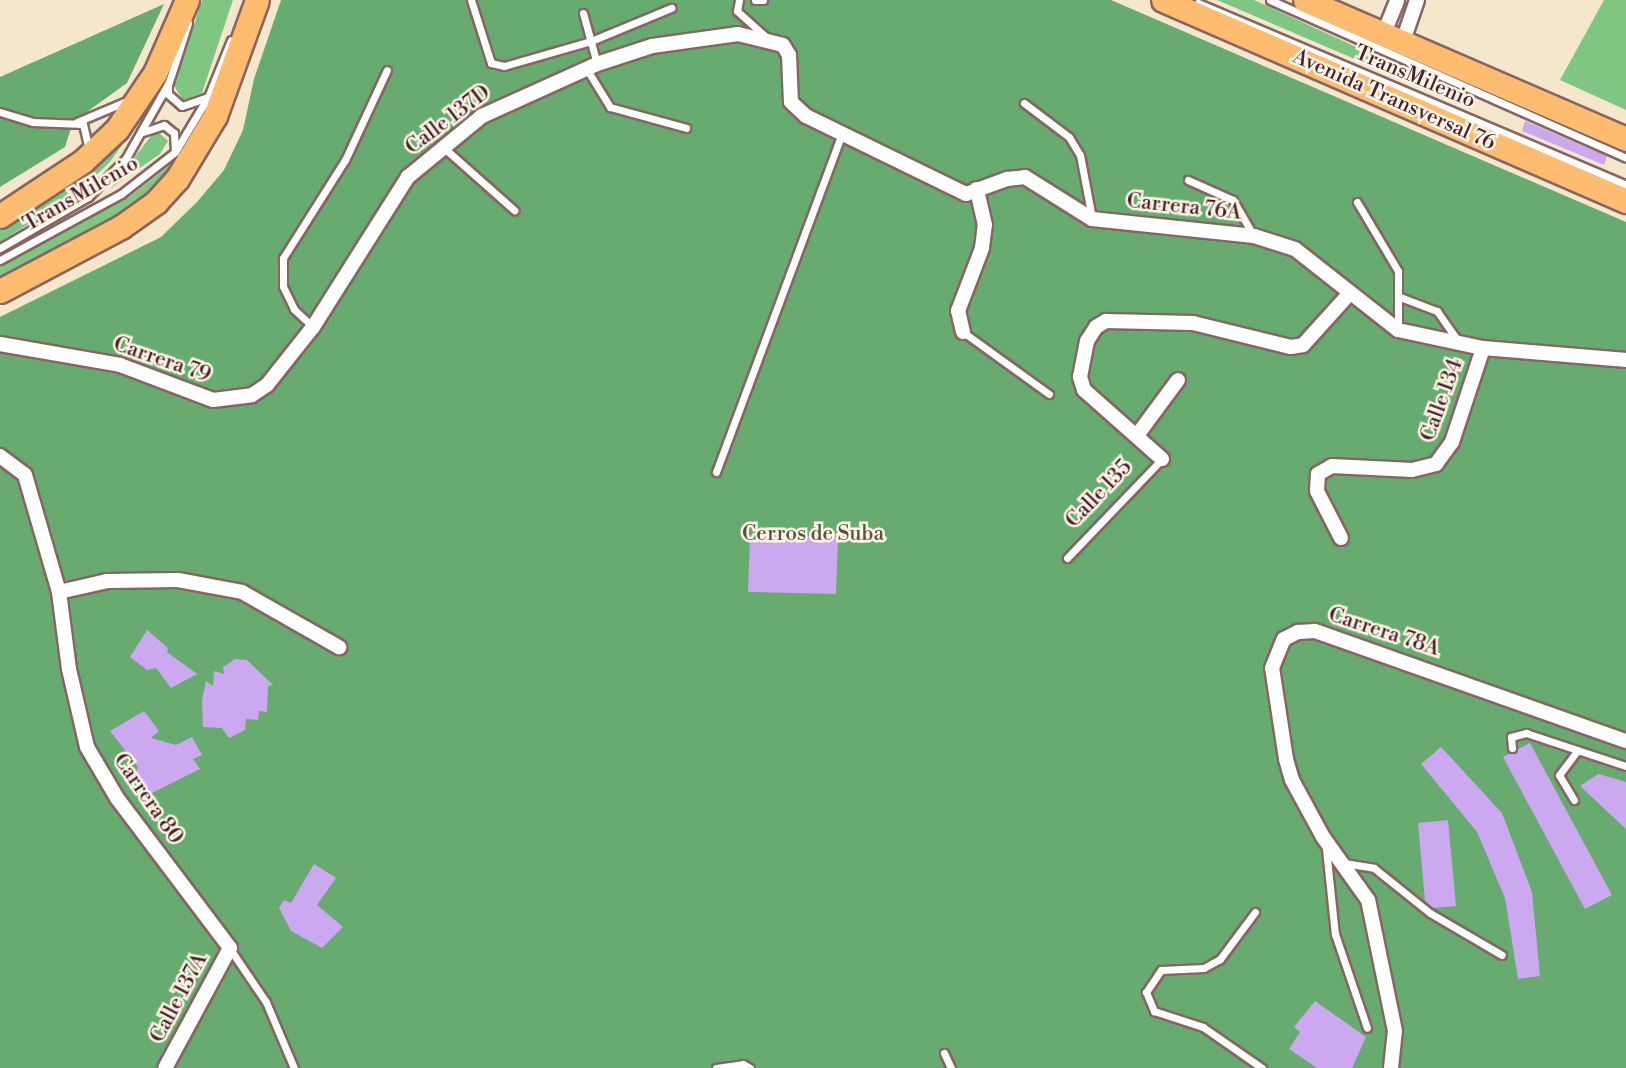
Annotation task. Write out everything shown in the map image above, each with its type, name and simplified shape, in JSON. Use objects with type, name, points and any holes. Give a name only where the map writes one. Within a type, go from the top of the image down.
[{"type":"main road","points":[[0,216],[89,156],[158,85],[187,0]]},
{"type":"main road","points":[[0,291],[121,227],[156,202],[177,179],[215,116],[257,0]]},
{"type":"main road","name":"Avenida Transversal 76","points":[[1163,0],[1626,201]]},
{"type":"main road","points":[[1305,0],[1626,139]]},
{"type":"street","points":[[1394,37],[1397,0]]},
{"type":"street","points":[[1394,37],[1418,0]]},
{"type":"street","name":"Calle 137D","points":[[267,385],[313,327],[395,194],[443,147],[514,98],[591,66],[652,46],[705,36],[738,34],[768,38]]},
{"type":"street","name":"Carrera 76A","points":[[768,38],[789,55],[791,102],[806,116],[966,194],[1025,177],[1092,219],[1254,236],[1295,249],[1398,330],[1483,348],[1626,360]]},
{"type":"street","points":[[963,332],[958,311],[982,248],[985,225],[977,189]]},
{"type":"street","points":[[1162,459],[1138,434],[1084,390],[1080,377],[1087,341],[1106,321],[1193,323],[1291,347],[1303,345],[1350,293]]},
{"type":"street","name":"Carrera 79","points":[[0,344],[120,365],[213,400],[238,399],[267,385]]},
{"type":"street","name":"Calle 134","points":[[1341,538],[1317,491],[1318,474],[1324,468],[1412,470],[1436,464],[1452,442],[1483,348]]},
{"type":"street","points":[[1138,434],[1178,380]]},
{"type":"street","name":"Carrera 80","points":[[0,456],[25,475],[59,592],[69,669],[87,747],[117,798],[230,948]]},
{"type":"street","points":[[59,592],[107,581],[191,582],[242,592],[339,647]]},
{"type":"street","name":"Carrera 78A","points":[[1391,1068],[1395,1031],[1368,900],[1324,837],[1292,780],[1272,668],[1284,639],[1298,632],[1315,631],[1376,649],[1626,741]]},
{"type":"street","name":"Calle 137A","points":[[165,1068],[230,948]]},
{"type":"lane","name":"TransMilenio","points":[[0,248],[88,197],[126,158],[142,133],[158,85],[197,0]]},
{"type":"lane","name":"TransMilenio","points":[[0,260],[121,194],[175,152],[208,97],[248,0]]},
{"type":"lane","points":[[471,0],[488,58],[495,66],[590,41],[671,8]]},
{"type":"lane","points":[[739,0],[737,10],[768,38]]},
{"type":"lane","points":[[755,0],[763,0]]},
{"type":"lane","name":"TransMilenio","points":[[1191,0],[1626,184]]},
{"type":"lane","name":"TransMilenio","points":[[1270,0],[1626,158]]},
{"type":"lane","points":[[583,13],[590,41],[591,66],[610,107],[686,128]]},
{"type":"lane","points":[[313,327],[294,309],[283,286],[283,258],[345,160],[387,70]]},
{"type":"lane","points":[[0,112],[32,122],[73,122],[113,110],[158,85],[182,106],[208,97]]},
{"type":"lane","points":[[1024,103],[1069,137],[1080,155],[1092,219]]},
{"type":"lane","points":[[73,122],[85,127],[89,156]]},
{"type":"lane","name":"TransMilenio","points":[[142,133],[164,125],[174,133],[175,152]]},
{"type":"lane","points":[[716,472],[842,132]]},
{"type":"lane","points":[[443,147],[514,211]]},
{"type":"lane","points":[[1188,180],[1233,200],[1254,236]]},
{"type":"lane","points":[[1357,202],[1398,271],[1398,330]]},
{"type":"lane","points":[[1400,297],[1437,311],[1460,344]]},
{"type":"lane","points":[[963,332],[1049,394]]},
{"type":"lane","name":"Calle 135","points":[[1067,558],[1162,459]]},
{"type":"lane","points":[[1512,748],[1511,737],[1517,732],[1626,766]]},
{"type":"lane","points":[[1574,800],[1559,775],[1578,750]]},
{"type":"lane","points":[[1324,837],[1335,934],[1367,1028]]},
{"type":"lane","points":[[1343,862],[1374,868],[1430,913],[1502,955]]},
{"type":"lane","points":[[1255,912],[1220,959],[1204,968],[1161,970],[1146,992],[1154,1011],[1203,1027],[1262,1068]]},
{"type":"lane","name":"Carrera 80","points":[[230,948],[266,1002],[294,1068]]},
{"type":"lane","points":[[944,1053],[951,1068]]},
{"type":"lane","points":[[716,1068],[743,1064],[750,1068]]},
{"type":"green space","points":[[202,0],[233,0],[202,93],[183,100],[174,86]]},
{"type":"green space","name":"Cerros de Suba","points":[[281,0],[1111,0],[1626,222],[1626,1068],[0,1068],[0,317],[161,237],[197,202],[224,170],[243,130],[254,79]]},
{"type":"green space","points":[[1217,0],[1254,0],[1417,75],[1413,84]]},
{"type":"green space","points":[[1604,0],[1626,0],[1626,110],[1560,80]]},
{"type":"green space","points":[[164,4],[127,83],[73,122],[65,147],[0,187],[0,77]]},
{"type":"green space","points":[[134,119],[139,122],[109,163],[76,194],[0,242],[0,228],[67,185]]},
{"type":"green space","points":[[159,133],[168,141],[160,154],[111,188],[151,136]]},
{"type":"green space","points":[[169,166],[175,171],[143,201],[0,283],[0,265],[129,197]]},
{"type":"building","points":[[1417,75],[1475,99],[1471,108],[1413,84]]},
{"type":"building","points":[[1525,121],[1607,156],[1604,165],[1522,131]]},
{"type":"building","points":[[750,535],[838,537],[836,594],[748,592]]},
{"type":"building","points":[[147,630],[168,648],[167,652],[197,674],[171,688],[156,668],[147,670],[130,657]]},
{"type":"building","points":[[235,659],[247,660],[273,685],[268,686],[267,712],[259,711],[258,720],[246,719],[245,730],[229,738],[222,728],[203,727],[202,700],[206,681],[213,686],[214,671],[224,674],[223,667]]},
{"type":"building","points":[[144,711],[159,731],[151,738],[176,745],[192,737],[202,755],[193,759],[200,769],[148,795],[136,773],[138,767],[110,731]]},
{"type":"building","points":[[1530,743],[1612,895],[1585,909],[1503,757]]},
{"type":"building","points":[[1441,747],[1502,813],[1532,892],[1540,976],[1518,979],[1505,898],[1477,832],[1421,764]]},
{"type":"building","points":[[1598,774],[1626,782],[1626,829],[1580,786]]},
{"type":"building","points":[[1448,820],[1456,906],[1433,908],[1425,901],[1418,823]]},
{"type":"building","points":[[314,864],[336,878],[317,905],[343,927],[322,948],[291,931],[279,908],[284,900],[291,903]]},
{"type":"building","points":[[1315,1001],[1366,1037],[1352,1068],[1317,1068],[1289,1049],[1300,1032],[1294,1027]]}]
